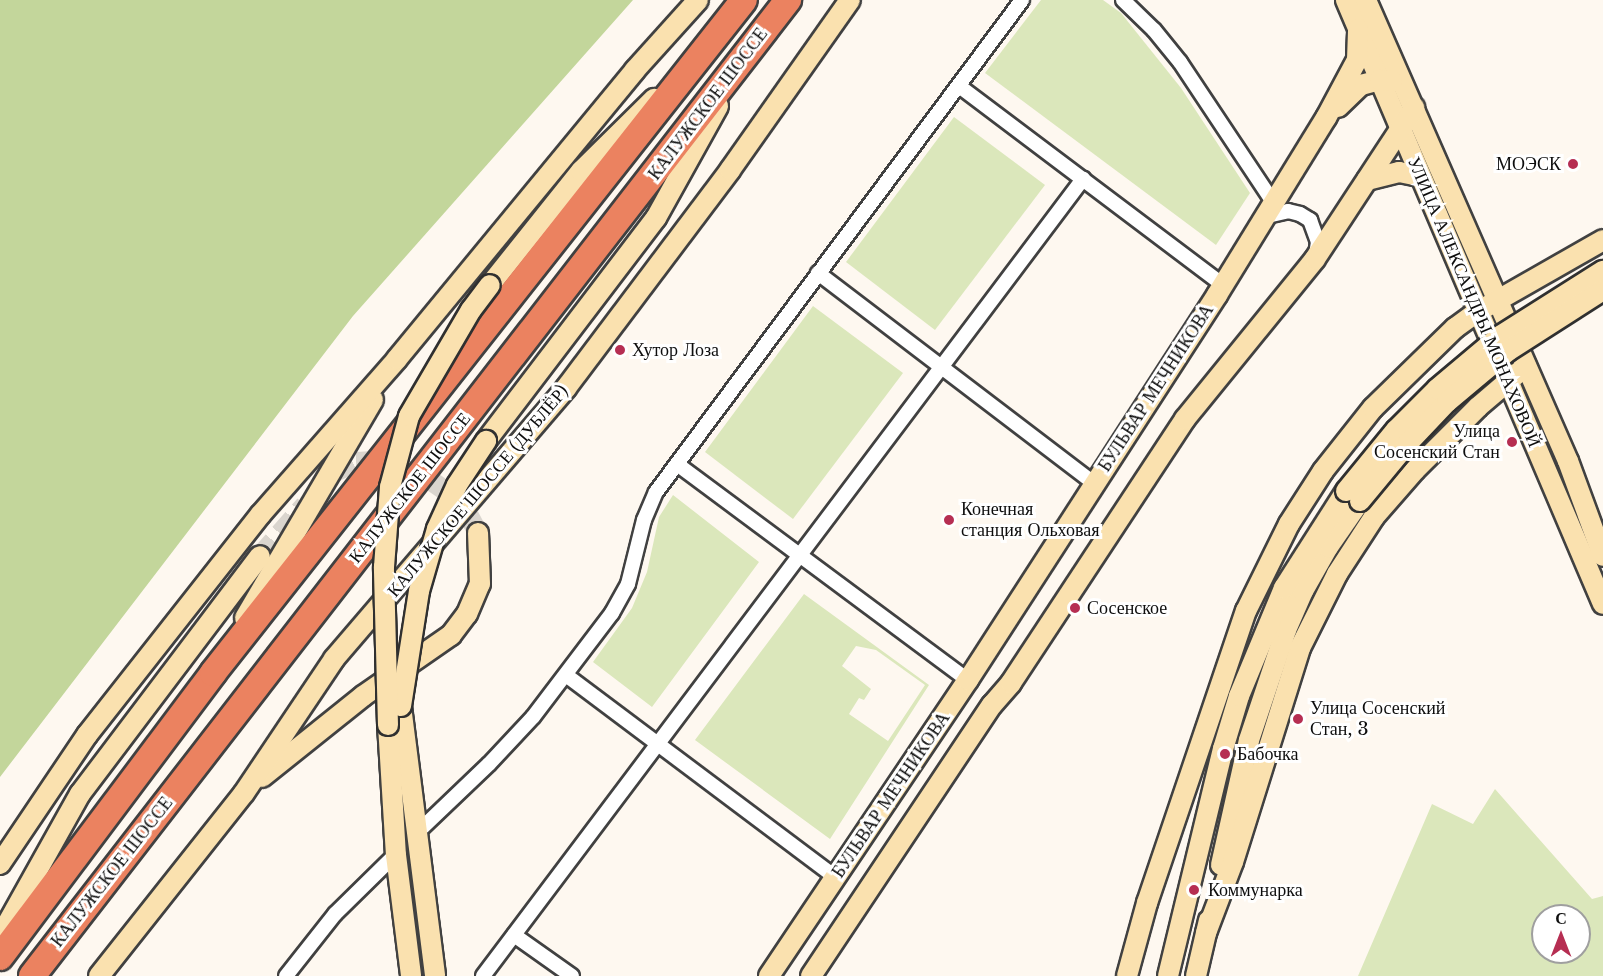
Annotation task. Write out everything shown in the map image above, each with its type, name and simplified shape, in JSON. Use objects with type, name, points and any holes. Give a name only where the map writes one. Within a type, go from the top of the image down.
[{"type":"highway","name":"КАЛУЖСКОЕ ШОССЕ","points":[[0,957],[213,673],[744,0]]},
{"type":"highway","name":"КАЛУЖСКОЕ ШОССЕ","points":[[32,976],[789,0]]},
{"type":"main road","points":[[0,864],[87,735],[232,551],[397,359],[635,70],[698,0]]},
{"type":"main road","name":"КАЛУЖСКОЕ ШОССЕ (ДУБЛЁР)","points":[[99,976],[244,793],[334,659],[566,388],[730,170],[850,0]]},
{"type":"main road","name":"УЛИЦА АЛЕКСАНДРЫ МОНАХОВОЙ","points":[[1346,0],[1603,604]]},
{"type":"main road","name":"УЛИЦА АЛЕКСАНДРЫ МОНАХОВОЙ","points":[[1366,0],[1568,461],[1603,556]]},
{"type":"main road","name":"БУЛЬВАР МЕЧНИКОВА","points":[[769,976],[968,680],[1223,285],[1326,118],[1357,60],[1359,29]]},
{"type":"main road","points":[[411,976],[396,855],[388,725],[384,567],[390,486],[409,416],[471,310],[581,171],[711,42]]},
{"type":"main road","points":[[435,976],[401,706],[419,591],[437,529],[457,485],[486,441],[656,218],[744,59]]},
{"type":"main road","points":[[1326,118],[1361,85],[1380,80],[1390,80],[1410,99]]},
{"type":"main road","name":"БУЛЬВАР МЕЧНИКОВА","points":[[811,976],[992,705],[1011,683],[1185,419],[1316,259],[1400,128],[1410,99]]},
{"type":"main road","points":[[1366,180],[1399,172],[1419,176]]},
{"type":"main road","points":[[1126,976],[1147,903],[1246,612],[1265,569],[1289,524],[1323,471],[1373,408],[1423,357],[1477,312],[1603,240]]},
{"type":"main road","points":[[1168,976],[1220,760],[1239,696],[1284,588],[1353,496],[1396,430],[1446,381],[1500,336],[1603,271]]},
{"type":"main road","points":[[1196,976],[1248,740],[1264,689],[1303,591],[1353,496],[1447,402],[1508,351],[1603,290]]},
{"type":"main road","points":[[213,673],[397,359]]},
{"type":"main road","points":[[1206,933],[1233,862],[1300,648],[1337,574],[1374,517],[1408,478],[1507,381],[1526,366]]},
{"type":"main road","points":[[244,793],[363,696],[451,635],[467,614],[480,584],[478,533]]},
{"type":"main road","points":[[0,937],[80,794],[260,556]]},
{"type":"street","points":[[423,827],[502,751],[566,675],[612,614],[624,594],[648,510],[656,492],[1022,0]]},
{"type":"street","points":[[1124,0],[1174,54],[1268,210],[1300,213],[1310,219],[1318,242],[1316,259]]},
{"type":"street","points":[[959,86],[1223,285]]},
{"type":"street","points":[[483,976],[1083,179]]},
{"type":"street","points":[[818,273],[1094,483]]},
{"type":"street","points":[[677,464],[968,680]]},
{"type":"street","points":[[566,675],[835,877]]},
{"type":"street","points":[[286,976],[335,914],[393,857]]},
{"type":"street","points":[[514,935],[572,976]]},
{"type":"green space","points":[[0,0],[633,0],[353,316],[0,777]]},
{"type":"green space","points":[[1041,0],[1103,0],[1121,13],[1181,88],[1250,193],[1216,245],[985,73]]},
{"type":"green space","points":[[954,117],[1045,185],[935,330],[846,262]]},
{"type":"green space","points":[[813,306],[903,373],[793,519],[705,452]]},
{"type":"green space","points":[[673,495],[759,562],[652,707],[593,662],[632,608],[647,572],[659,517]]},
{"type":"green space","points":[[804,594],[929,685],[830,839],[695,740]],"holes":[[[856,646],[876,650],[925,685],[888,741],[849,714],[859,698],[864,700],[871,689],[842,666]]]},
{"type":"green space","points":[[1495,789],[1592,899],[1603,896],[1603,976],[1358,976],[1432,804],[1473,824]]},
{"type":"tunnel","points":[[325,483],[335,472],[356,462],[378,461],[399,467],[430,480],[454,497],[469,516],[478,533]]},
{"type":"tunnel","points":[[260,556],[305,505]]},
{"type":"place","name":"МОЭСК","points":[[1573,164]]},
{"type":"place","name":"Хутор Лоза","points":[[620,350]]},
{"type":"place","name":"Улица Сосенский Стан","points":[[1512,442]]},
{"type":"place","name":"Конечная станция Ольховая","points":[[949,520]]},
{"type":"place","name":"Сосенское","points":[[1075,608]]},
{"type":"place","name":"Улица Сосенский Стан, 3","points":[[1298,719]]},
{"type":"place","name":"Бабочка","points":[[1225,754]]},
{"type":"place","name":"Коммунарка","points":[[1194,890]]}]
